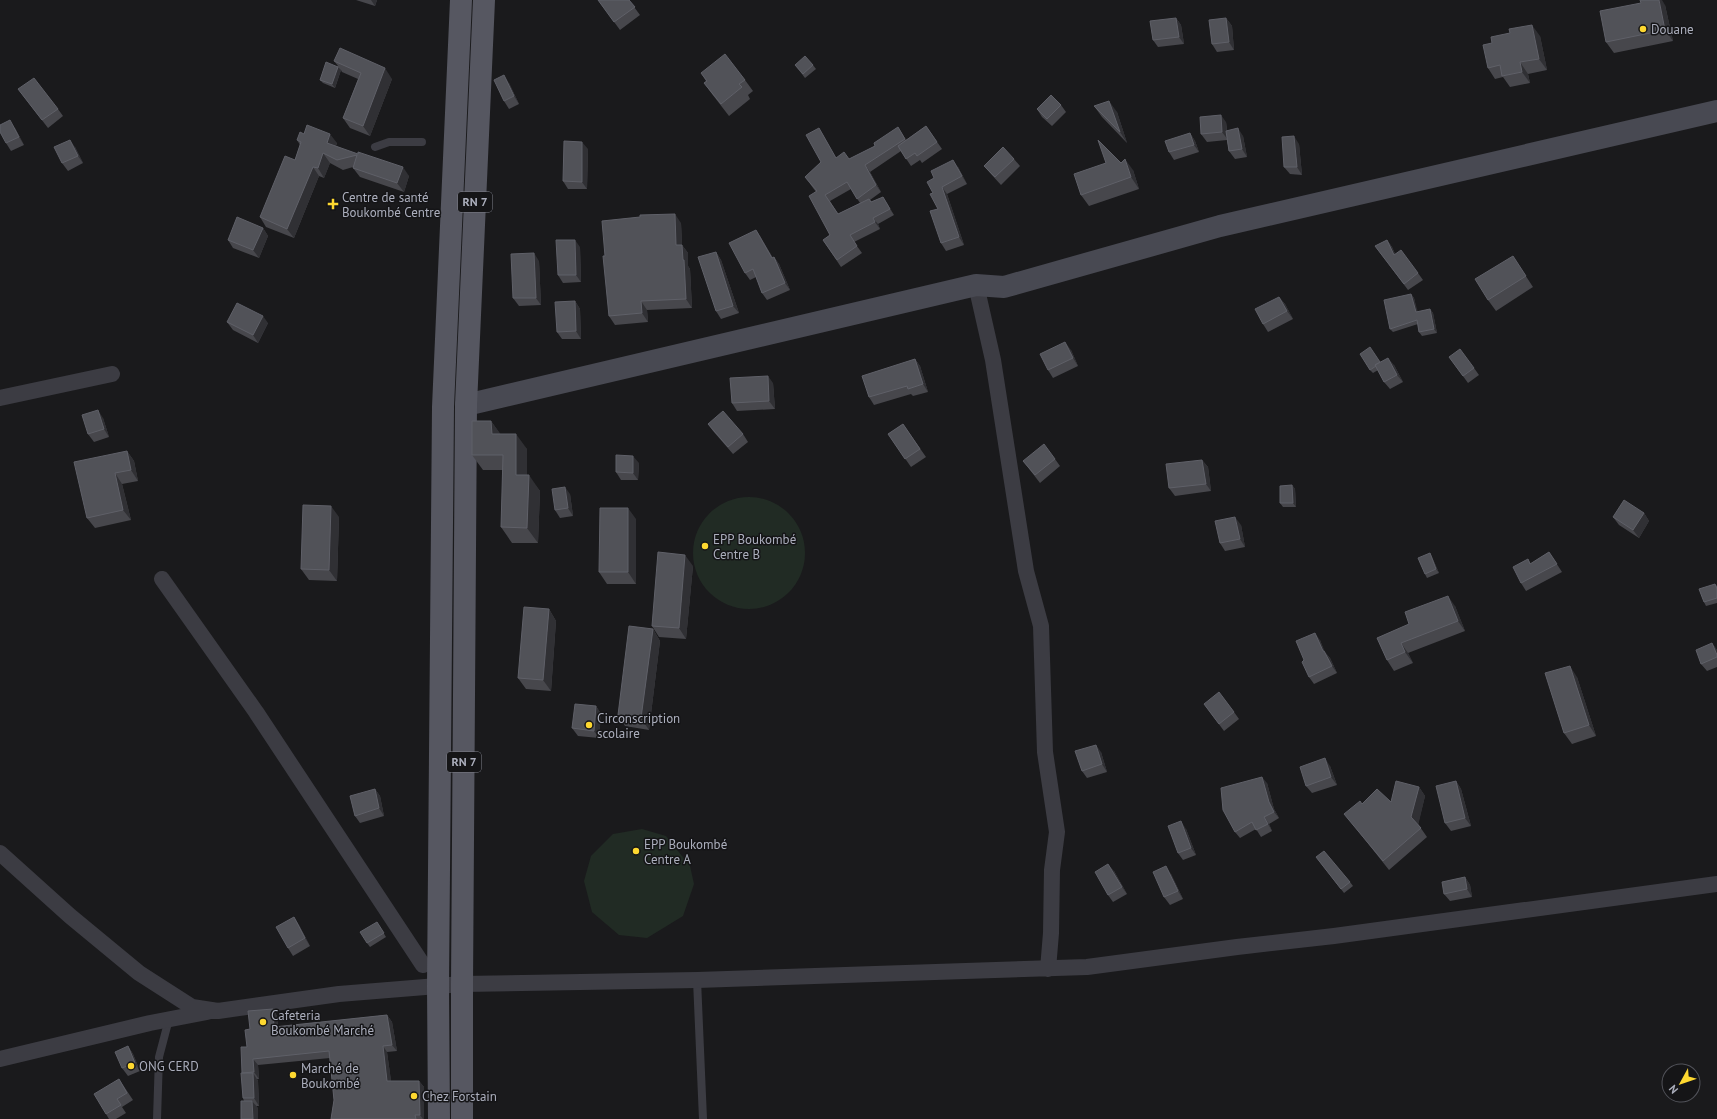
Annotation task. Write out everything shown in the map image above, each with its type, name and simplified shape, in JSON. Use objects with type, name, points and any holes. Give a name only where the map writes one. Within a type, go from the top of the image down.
[{"type":"main road","name":"RN 7","points":[[439,1119],[438,986],[443,407],[461,0]]},
{"type":"main road","name":"RN 7","points":[[462,1119],[466,405],[484,0]]},
{"type":"street","points":[[466,405],[976,285],[1004,287],[1220,226],[1717,111]]},
{"type":"street","points":[[976,285],[993,360],[1026,571],[1041,626],[1045,752],[1057,832],[1052,870],[1048,969]]},
{"type":"street","points":[[0,398],[112,374]]},
{"type":"street","points":[[162,579],[256,712],[424,965]]},
{"type":"street","points":[[0,853],[70,916],[139,972],[192,1007],[218,1011]]},
{"type":"street","points":[[0,1059],[169,1019],[339,994],[462,984],[697,980],[1087,967],[1334,936],[1717,884]]},
{"type":"lane","points":[[375,147],[389,142],[422,142]]},
{"type":"lane","points":[[697,980],[703,1119]]},
{"type":"lane","points":[[157,1119],[159,1057],[169,1019]]},
{"type":"shaded area","points":[[749,497],[770,501],[788,514],[801,532],[805,553],[801,574],[788,592],[770,605],[749,609],[728,605],[710,592],[697,574],[693,553],[697,532],[710,514],[728,501]]},
{"type":"shaded area","points":[[642,829],[666,836],[690,866],[694,884],[683,916],[647,938],[619,935],[592,912],[584,881],[591,856],[613,834]]},
{"type":"building","points":[[598,0],[629,0],[635,7],[614,22]]},
{"type":"building","points":[[1640,0],[1659,0],[1665,30],[1606,42],[1600,11],[1641,3]]},
{"type":"building","points":[[1176,18],[1179,37],[1153,40],[1150,21]]},
{"type":"building","points":[[1226,18],[1229,42],[1212,44],[1209,20]]},
{"type":"building","points":[[1532,25],[1539,59],[1520,62],[1522,72],[1502,76],[1500,65],[1488,68],[1483,45],[1492,43],[1491,37],[1510,33],[1509,29]]},
{"type":"building","points":[[340,48],[385,68],[363,126],[343,118],[361,73],[334,61]]},
{"type":"building","points":[[725,54],[745,80],[739,84],[742,87],[721,104],[704,83],[707,81],[701,73]]},
{"type":"building","points":[[805,56],[813,65],[803,74],[795,65]]},
{"type":"building","points":[[326,62],[338,67],[332,84],[320,80]]},
{"type":"building","points":[[504,75],[514,96],[504,101],[494,80]]},
{"type":"building","points":[[34,78],[58,109],[42,120],[18,89]]},
{"type":"building","points":[[1051,95],[1061,105],[1047,119],[1037,109]]},
{"type":"building","points":[[1109,101],[1120,132],[1094,106]]},
{"type":"building","points":[[1221,115],[1222,132],[1201,134],[1200,117]]},
{"type":"building","points":[[10,120],[19,137],[6,143],[0,132],[0,125]]},
{"type":"building","points":[[307,125],[330,134],[327,143],[403,167],[397,183],[353,168],[357,155],[337,160],[323,153],[318,168],[313,167],[287,229],[260,217],[285,156],[295,160],[301,142],[297,140],[300,132],[304,134]]},
{"type":"building","points":[[926,126],[937,142],[917,156],[915,153],[906,159],[898,146]]},
{"type":"building","points":[[898,127],[905,139],[865,165],[876,185],[857,199],[847,182],[825,195],[838,214],[869,199],[871,202],[883,197],[890,209],[873,218],[875,222],[850,235],[857,246],[837,260],[823,240],[830,235],[809,196],[817,191],[805,177],[821,162],[806,135],[819,128],[836,158],[844,152],[849,159],[875,146],[874,143]]},
{"type":"building","points":[[1238,128],[1242,149],[1229,151],[1226,131]]},
{"type":"building","points":[[1190,133],[1194,145],[1169,152],[1165,141]]},
{"type":"building","points":[[1294,136],[1297,167],[1284,167],[1282,137]]},
{"type":"building","points":[[70,140],[78,156],[62,163],[54,147]]},
{"type":"building","points":[[1098,140],[1121,163],[1125,159],[1131,177],[1081,195],[1074,174],[1106,163]]},
{"type":"building","points":[[564,141],[582,142],[582,182],[563,181]]},
{"type":"building","points":[[1003,147],[1014,159],[995,177],[984,166]]},
{"type":"building","points":[[953,160],[962,176],[942,187],[959,237],[941,243],[930,211],[938,209],[930,194],[933,193],[927,182],[934,178],[931,171]]},
{"type":"building","points":[[675,214],[676,245],[682,245],[684,260],[686,299],[641,301],[642,313],[609,316],[603,256],[605,256],[602,221],[640,217],[640,215]]},
{"type":"building","points":[[237,217],[263,228],[253,250],[228,240]]},
{"type":"building","points":[[756,230],[772,258],[774,257],[785,283],[762,293],[753,269],[745,273],[729,243]]},
{"type":"building","points":[[556,240],[575,240],[576,275],[558,275]]},
{"type":"building","points":[[1387,240],[1394,255],[1401,250],[1418,273],[1404,284],[1375,246]]},
{"type":"building","points":[[716,252],[733,306],[716,311],[698,257]]},
{"type":"building","points":[[534,253],[536,298],[513,298],[511,254]]},
{"type":"building","points":[[1513,256],[1526,276],[1488,300],[1475,279]]},
{"type":"building","points":[[1411,294],[1416,312],[1430,309],[1434,329],[1419,332],[1417,320],[1390,329],[1384,300]]},
{"type":"building","points":[[1279,297],[1287,311],[1263,324],[1255,309]]},
{"type":"building","points":[[575,301],[576,331],[557,332],[555,302]]},
{"type":"building","points":[[237,303],[263,316],[253,335],[227,322]]},
{"type":"building","points":[[1065,342],[1073,358],[1048,370],[1040,354]]},
{"type":"building","points":[[1370,347],[1380,362],[1370,370],[1360,354]]},
{"type":"building","points":[[1460,349],[1474,368],[1463,376],[1449,357]]},
{"type":"building","points":[[1388,358],[1397,375],[1384,382],[1375,365]]},
{"type":"building","points":[[915,359],[923,384],[908,389],[907,386],[869,397],[862,376]]},
{"type":"building","points":[[768,376],[769,401],[732,403],[730,378]]},
{"type":"building","points":[[98,410],[104,429],[88,434],[82,415]]},
{"type":"building","points":[[723,411],[743,434],[728,447],[708,424]]},
{"type":"building","points":[[472,421],[491,421],[492,434],[516,434],[516,475],[529,475],[527,528],[501,527],[503,455],[472,455]]},
{"type":"building","points":[[903,424],[920,449],[905,459],[888,434]]},
{"type":"building","points":[[1044,444],[1055,459],[1035,475],[1023,461]]},
{"type":"building","points":[[127,451],[131,470],[115,473],[123,510],[87,518],[74,462]]},
{"type":"building","points":[[616,455],[633,456],[633,473],[616,472]]},
{"type":"building","points":[[1202,460],[1206,484],[1169,488],[1166,464]]},
{"type":"building","points":[[1292,485],[1293,503],[1280,503],[1280,486]]},
{"type":"building","points":[[565,487],[568,508],[555,510],[552,489]]},
{"type":"building","points":[[1624,500],[1644,513],[1633,530],[1613,517]]},
{"type":"building","points":[[303,505],[331,506],[329,570],[301,569]]},
{"type":"building","points":[[600,508],[628,508],[628,572],[599,572]]},
{"type":"building","points":[[1235,517],[1240,539],[1220,543],[1215,521]]},
{"type":"building","points":[[658,552],[685,555],[679,628],[652,626]]},
{"type":"building","points":[[1549,552],[1557,564],[1521,583],[1513,567],[1528,559],[1530,564]]},
{"type":"building","points":[[1430,553],[1436,569],[1425,574],[1418,558]]},
{"type":"building","points":[[1715,584],[1717,589],[1717,598],[1704,602],[1699,589]]},
{"type":"building","points":[[1448,596],[1458,621],[1401,643],[1405,652],[1387,660],[1377,638],[1409,624],[1405,612]]},
{"type":"building","points":[[524,607],[549,609],[543,680],[518,678]]},
{"type":"building","points":[[629,626],[653,629],[641,718],[618,715]]},
{"type":"building","points":[[1315,633],[1332,666],[1309,677],[1302,662],[1304,660],[1296,641]]},
{"type":"building","points":[[1712,643],[1717,657],[1701,664],[1696,650]]},
{"type":"building","points":[[1570,666],[1589,725],[1564,733],[1545,673]]},
{"type":"building","points":[[1219,692],[1234,712],[1219,724],[1204,704]]},
{"type":"building","points":[[575,704],[596,706],[594,731],[572,728]]},
{"type":"building","points":[[1096,745],[1102,764],[1082,771],[1075,751]]},
{"type":"building","points":[[1325,758],[1331,777],[1306,786],[1300,767]]},
{"type":"building","points":[[1262,777],[1269,802],[1274,812],[1264,817],[1268,824],[1256,830],[1252,822],[1235,832],[1223,810],[1221,788]]},
{"type":"building","points":[[1396,781],[1419,787],[1411,817],[1421,828],[1383,861],[1344,814],[1360,801],[1362,804],[1377,789],[1391,802]]},
{"type":"building","points":[[1456,781],[1465,818],[1445,823],[1436,786]]},
{"type":"building","points":[[375,789],[379,808],[355,816],[350,796]]},
{"type":"building","points":[[1181,821],[1191,848],[1178,853],[1168,826]]},
{"type":"building","points":[[1324,851],[1350,882],[1341,889],[1316,857]]},
{"type":"building","points":[[1108,864],[1122,887],[1108,895],[1095,872]]},
{"type":"building","points":[[1166,866],[1178,891],[1164,897],[1153,872]]},
{"type":"building","points":[[1465,877],[1467,889],[1444,894],[1442,882]]},
{"type":"building","points":[[294,917],[305,938],[288,948],[276,927]]},
{"type":"building","points":[[377,922],[384,933],[367,943],[360,932]]},
{"type":"building","points":[[273,1009],[274,1027],[387,1015],[392,1045],[383,1046],[387,1081],[419,1081],[420,1115],[415,1115],[416,1119],[331,1119],[334,1100],[329,1051],[253,1059],[254,1072],[242,1073],[241,1047],[247,1047],[245,1030],[250,1029],[248,1011]]},
{"type":"building","points":[[128,1046],[135,1063],[122,1068],[115,1052]]},
{"type":"building","points":[[241,1073],[253,1073],[254,1098],[243,1098]]},
{"type":"building","points":[[119,1079],[127,1093],[117,1099],[121,1105],[106,1114],[94,1094]]},
{"type":"building","points":[[241,1101],[252,1101],[253,1119],[241,1119]]},
{"type":"place","name":"Douane","points":[[1643,29]]},
{"type":"place","name":"Centre de santé Boukombé Centre","points":[[333,204]]},
{"type":"place","name":"EPP Boukombé Centre B","points":[[705,546]]},
{"type":"place","name":"Circonscription scolaire","points":[[589,725]]},
{"type":"place","name":"EPP Boukombé Centre A","points":[[636,851]]},
{"type":"place","name":"Cafeteria Boukombé Marché","points":[[263,1022]]},
{"type":"place","name":"ONG CERD","points":[[131,1066]]},
{"type":"place","name":"Marché de Boukombé","points":[[293,1075]]},
{"type":"place","name":"Chez Forstain","points":[[414,1096]]}]
